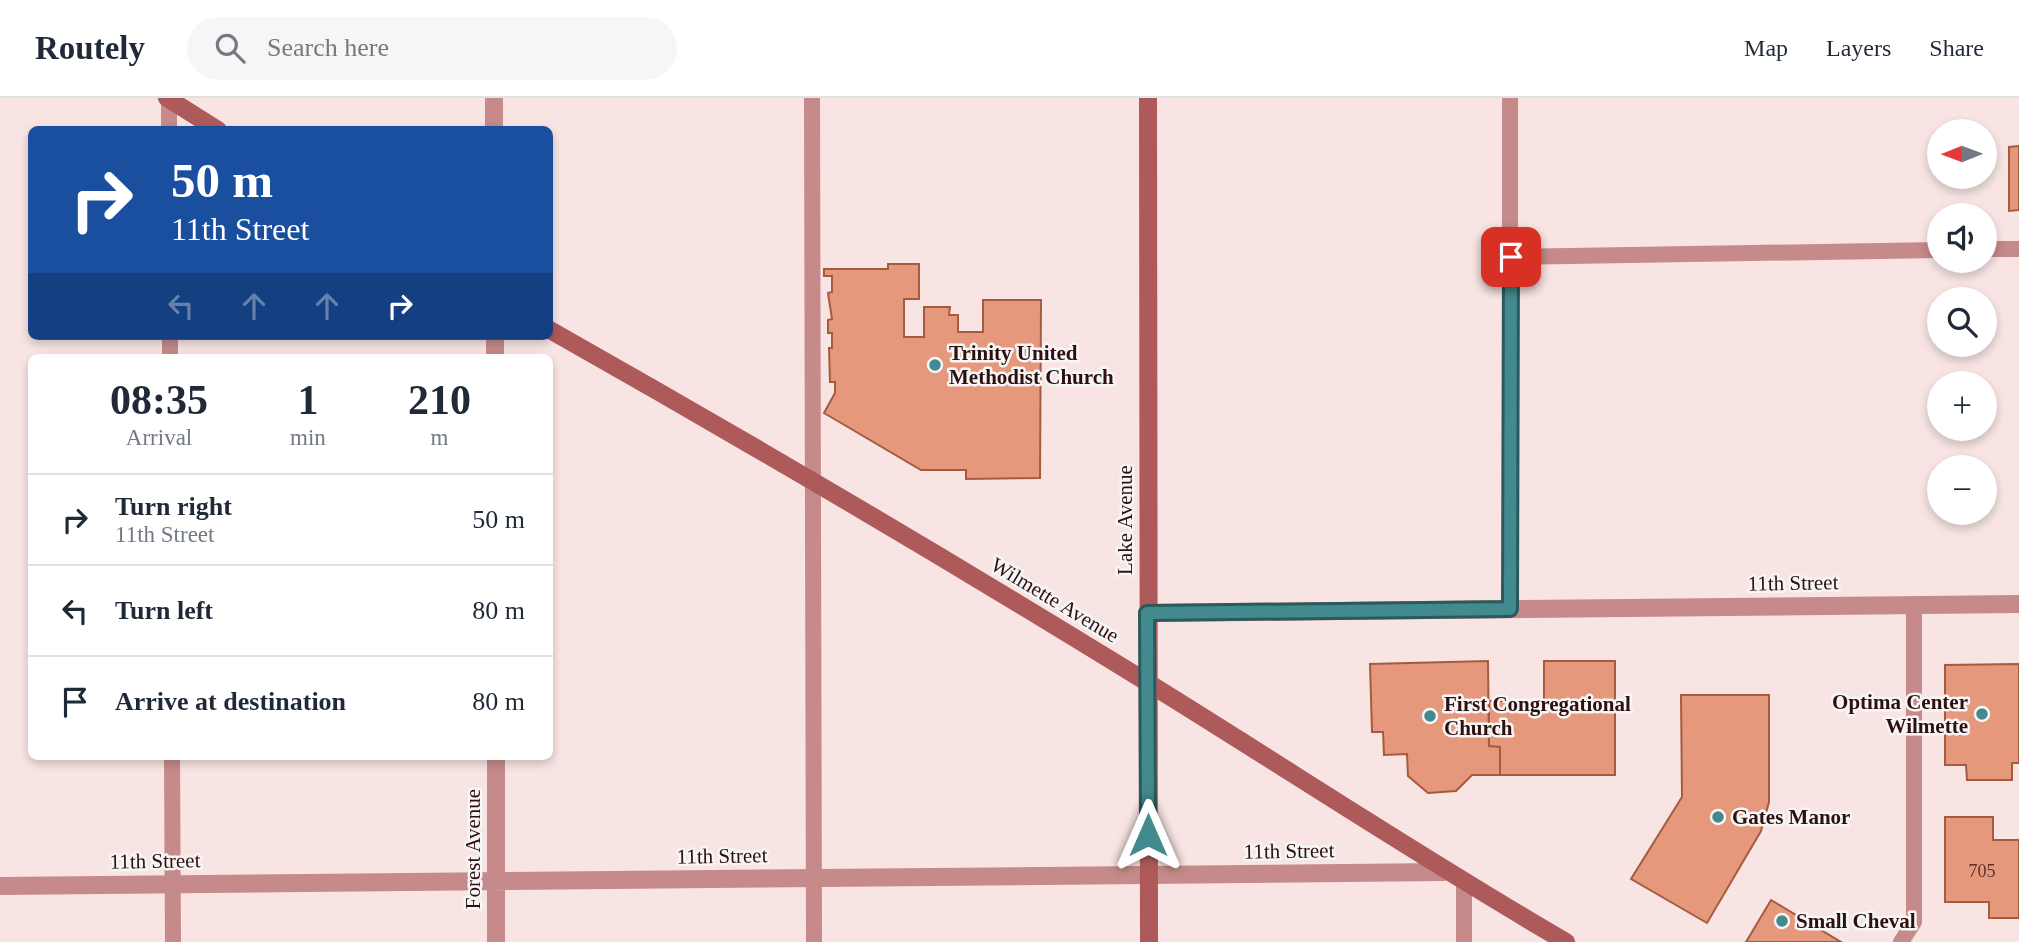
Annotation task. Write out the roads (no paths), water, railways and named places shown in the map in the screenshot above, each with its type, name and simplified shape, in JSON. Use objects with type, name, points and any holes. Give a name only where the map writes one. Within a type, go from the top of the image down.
[{"type":"street","points":[[494,98],[494,126]]},
{"type":"street","name":"Lake Avenue","points":[[1148,98],[1149,942]]},
{"type":"street","points":[[168,99],[212,126]]},
{"type":"street","name":"Wilmette Avenue","points":[[553,332],[812,480],[1147,682],[1444,872],[1566,942]]},
{"type":"street","name":"11th Street","points":[[1147,613],[2019,604]]},
{"type":"street","name":"Forest Avenue","points":[[496,760],[496,942]]},
{"type":"street","name":"11th Street","points":[[0,886],[1444,872]]},
{"type":"lane","points":[[812,98],[814,942]]},
{"type":"lane","points":[[1510,98],[1510,609]]},
{"type":"lane","points":[[168,99],[169,126]]},
{"type":"lane","points":[[1997,249],[2019,249]]},
{"type":"lane","points":[[1511,257],[1927,250]]},
{"type":"lane","points":[[1902,942],[1914,922],[1914,605]]},
{"type":"lane","points":[[172,760],[173,942]]},
{"type":"lane","points":[[1464,884],[1464,942]]},
{"type":"place","name":"Trinity United Methodist Church","points":[[935,365]]},
{"type":"place","name":"Optima Center Wilmette","points":[[1982,714]]},
{"type":"place","name":"First Congregational Church","points":[[1430,716]]},
{"type":"place","name":"Gates Manor","points":[[1718,817]]},
{"type":"place","name":"Small Cheval","points":[[1782,921]]}]
